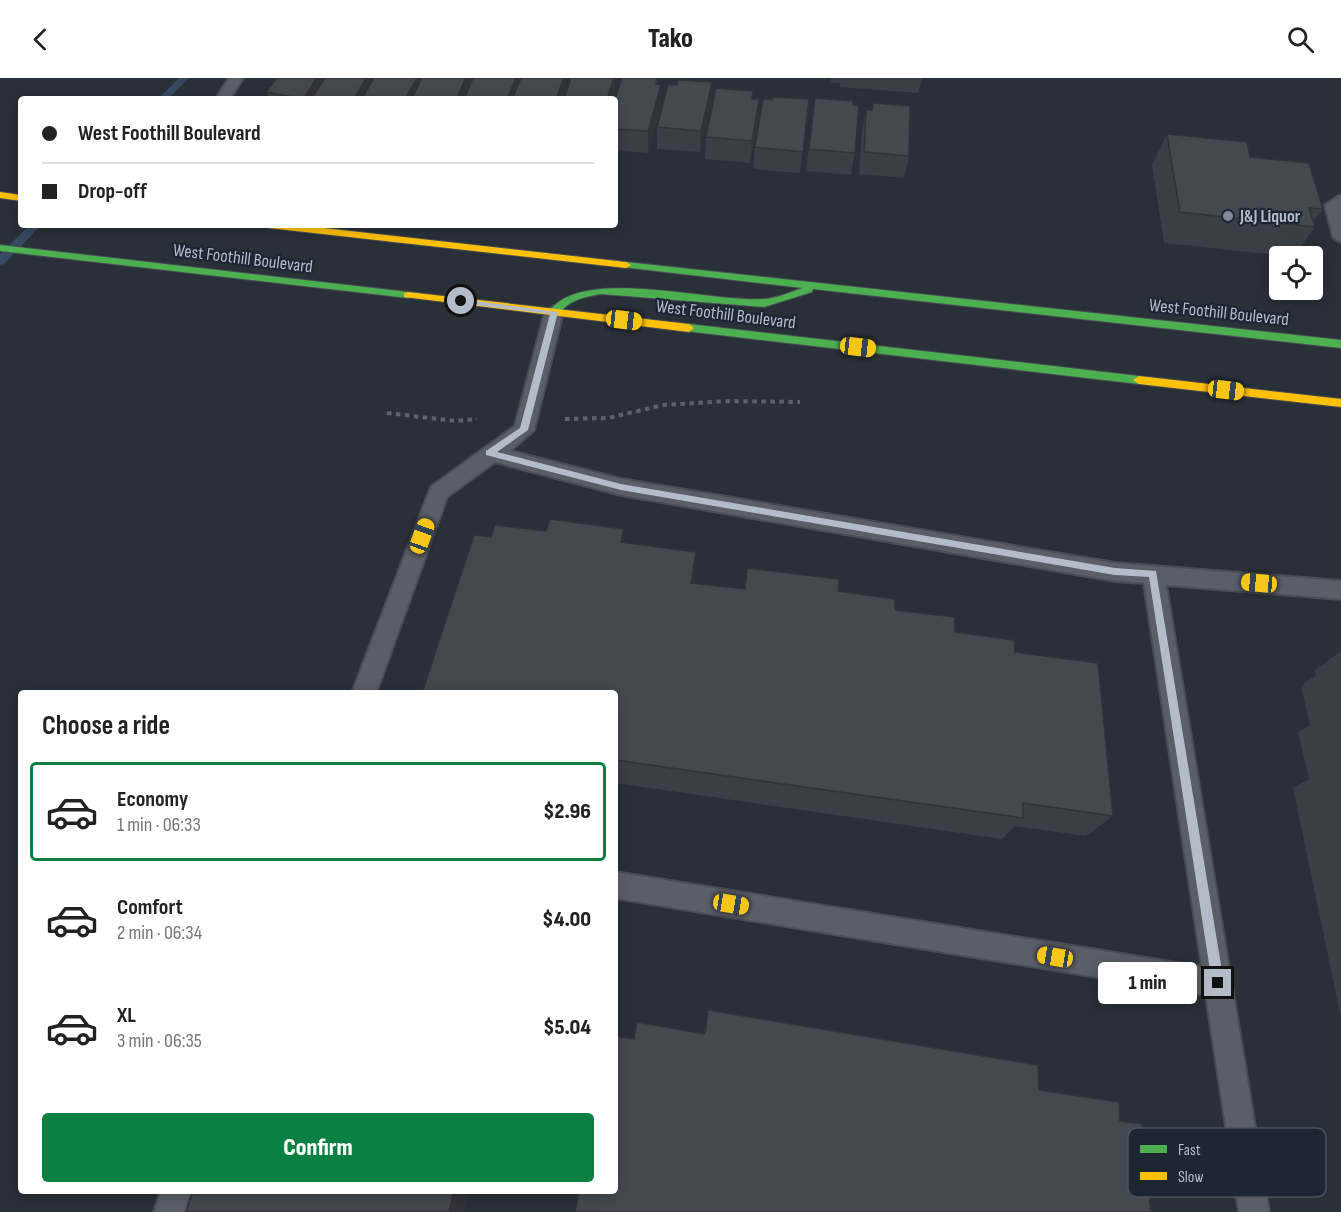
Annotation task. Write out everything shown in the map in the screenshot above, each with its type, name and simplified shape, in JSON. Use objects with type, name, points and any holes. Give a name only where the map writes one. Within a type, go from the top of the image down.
[{"type":"main road","points":[[0,195],[18,198]]},
{"type":"main road","name":"West Foothill Boulevard","points":[[296,228],[1341,344]]},
{"type":"main road","name":"West Foothill Boulevard","points":[[0,248],[1341,403]]},
{"type":"main road","points":[[554,312],[562,300],[588,293],[626,291],[702,300],[765,303],[821,286]]},
{"type":"lane","points":[[225,96],[236,78]]},
{"type":"lane","points":[[1341,200],[1333,205],[1341,237]]},
{"type":"lane","points":[[365,690],[439,492],[489,453],[524,430],[554,312]]},
{"type":"lane","points":[[489,453],[621,487],[1115,572],[1341,590]]},
{"type":"lane","points":[[1153,574],[1241,1128]]},
{"type":"lane","points":[[618,885],[1218,983]]},
{"type":"lane","points":[[168,1212],[175,1194]]},
{"type":"lane","points":[[1252,1197],[1254,1212]]},
{"type":"path","points":[[387,413],[455,421],[527,417],[608,418],[663,405],[729,401],[800,402]]},
{"type":"building","points":[[277,78],[317,78],[305,96],[287,96],[266,92]]},
{"type":"building","points":[[325,78],[366,78],[356,96],[313,96]]},
{"type":"building","points":[[374,78],[417,78],[407,96],[364,96]]},
{"type":"building","points":[[422,78],[466,78],[457,96],[413,96]]},
{"type":"building","points":[[473,78],[516,78],[508,96],[465,96]]},
{"type":"building","points":[[521,78],[564,78],[557,96],[513,96]]},
{"type":"building","points":[[571,78],[614,78],[608,96],[565,96]]},
{"type":"building","points":[[622,78],[657,78],[656,84],[661,85],[648,131],[618,129],[618,96],[616,96]]},
{"type":"building","points":[[678,80],[712,82],[701,131],[657,127],[668,85],[677,85]]},
{"type":"building","points":[[716,88],[753,91],[752,99],[759,99],[752,141],[706,137]]},
{"type":"building","points":[[773,97],[809,99],[803,152],[755,147],[763,99],[772,100]]},
{"type":"building","points":[[815,98],[853,101],[853,105],[859,106],[855,153],[809,149]]},
{"type":"building","points":[[873,103],[910,106],[909,156],[864,152],[866,110],[872,110]]},
{"type":"building","points":[[1167,134],[1247,142],[1250,157],[1309,163],[1323,209],[1309,208],[1315,227],[1180,212]]},
{"type":"building","points":[[550,519],[624,529],[621,542],[696,552],[691,583],[745,589],[747,568],[839,579],[838,591],[895,599],[895,610],[955,617],[955,632],[1014,640],[1015,652],[1098,663],[1113,816],[1023,803],[1023,818],[618,760],[618,690],[423,690],[474,535],[491,537],[495,525],[546,531]]},
{"type":"building","points":[[708,1010],[1038,1065],[1039,1090],[1119,1102],[1120,1121],[1142,1124],[1142,1128],[1128,1128],[1128,1197],[1149,1197],[1151,1212],[575,1212],[578,1194],[618,1194],[618,1036],[634,1039],[637,1022],[705,1034]]},
{"type":"building","points":[[192,1194],[453,1194],[449,1212],[186,1212]]},
{"type":"waterway","points":[[166,96],[184,78]]},
{"type":"waterway","points":[[0,261],[33,228]]},
{"type":"traffic: fast","points":[[0,248],[408,295]]},
{"type":"traffic: fast","points":[[626,265],[1341,344]]},
{"type":"traffic: fast","points":[[554,312],[558,306],[569,299],[581,294],[601,291],[764,303],[808,290]]},
{"type":"traffic: fast","points":[[689,328],[1139,380]]},
{"type":"traffic: slow","points":[[0,195],[18,198]]},
{"type":"traffic: slow","points":[[296,228],[626,265]]},
{"type":"traffic: slow","points":[[408,295],[689,328]]},
{"type":"traffic: slow","points":[[1139,380],[1341,403]]},
{"type":"place","name":"J&J Liquor","points":[[1228,216]]},
{"type":"route","points":[[461,301],[554,312],[524,430],[489,453],[621,487],[1115,572],[1153,574],[1218,983]]}]
